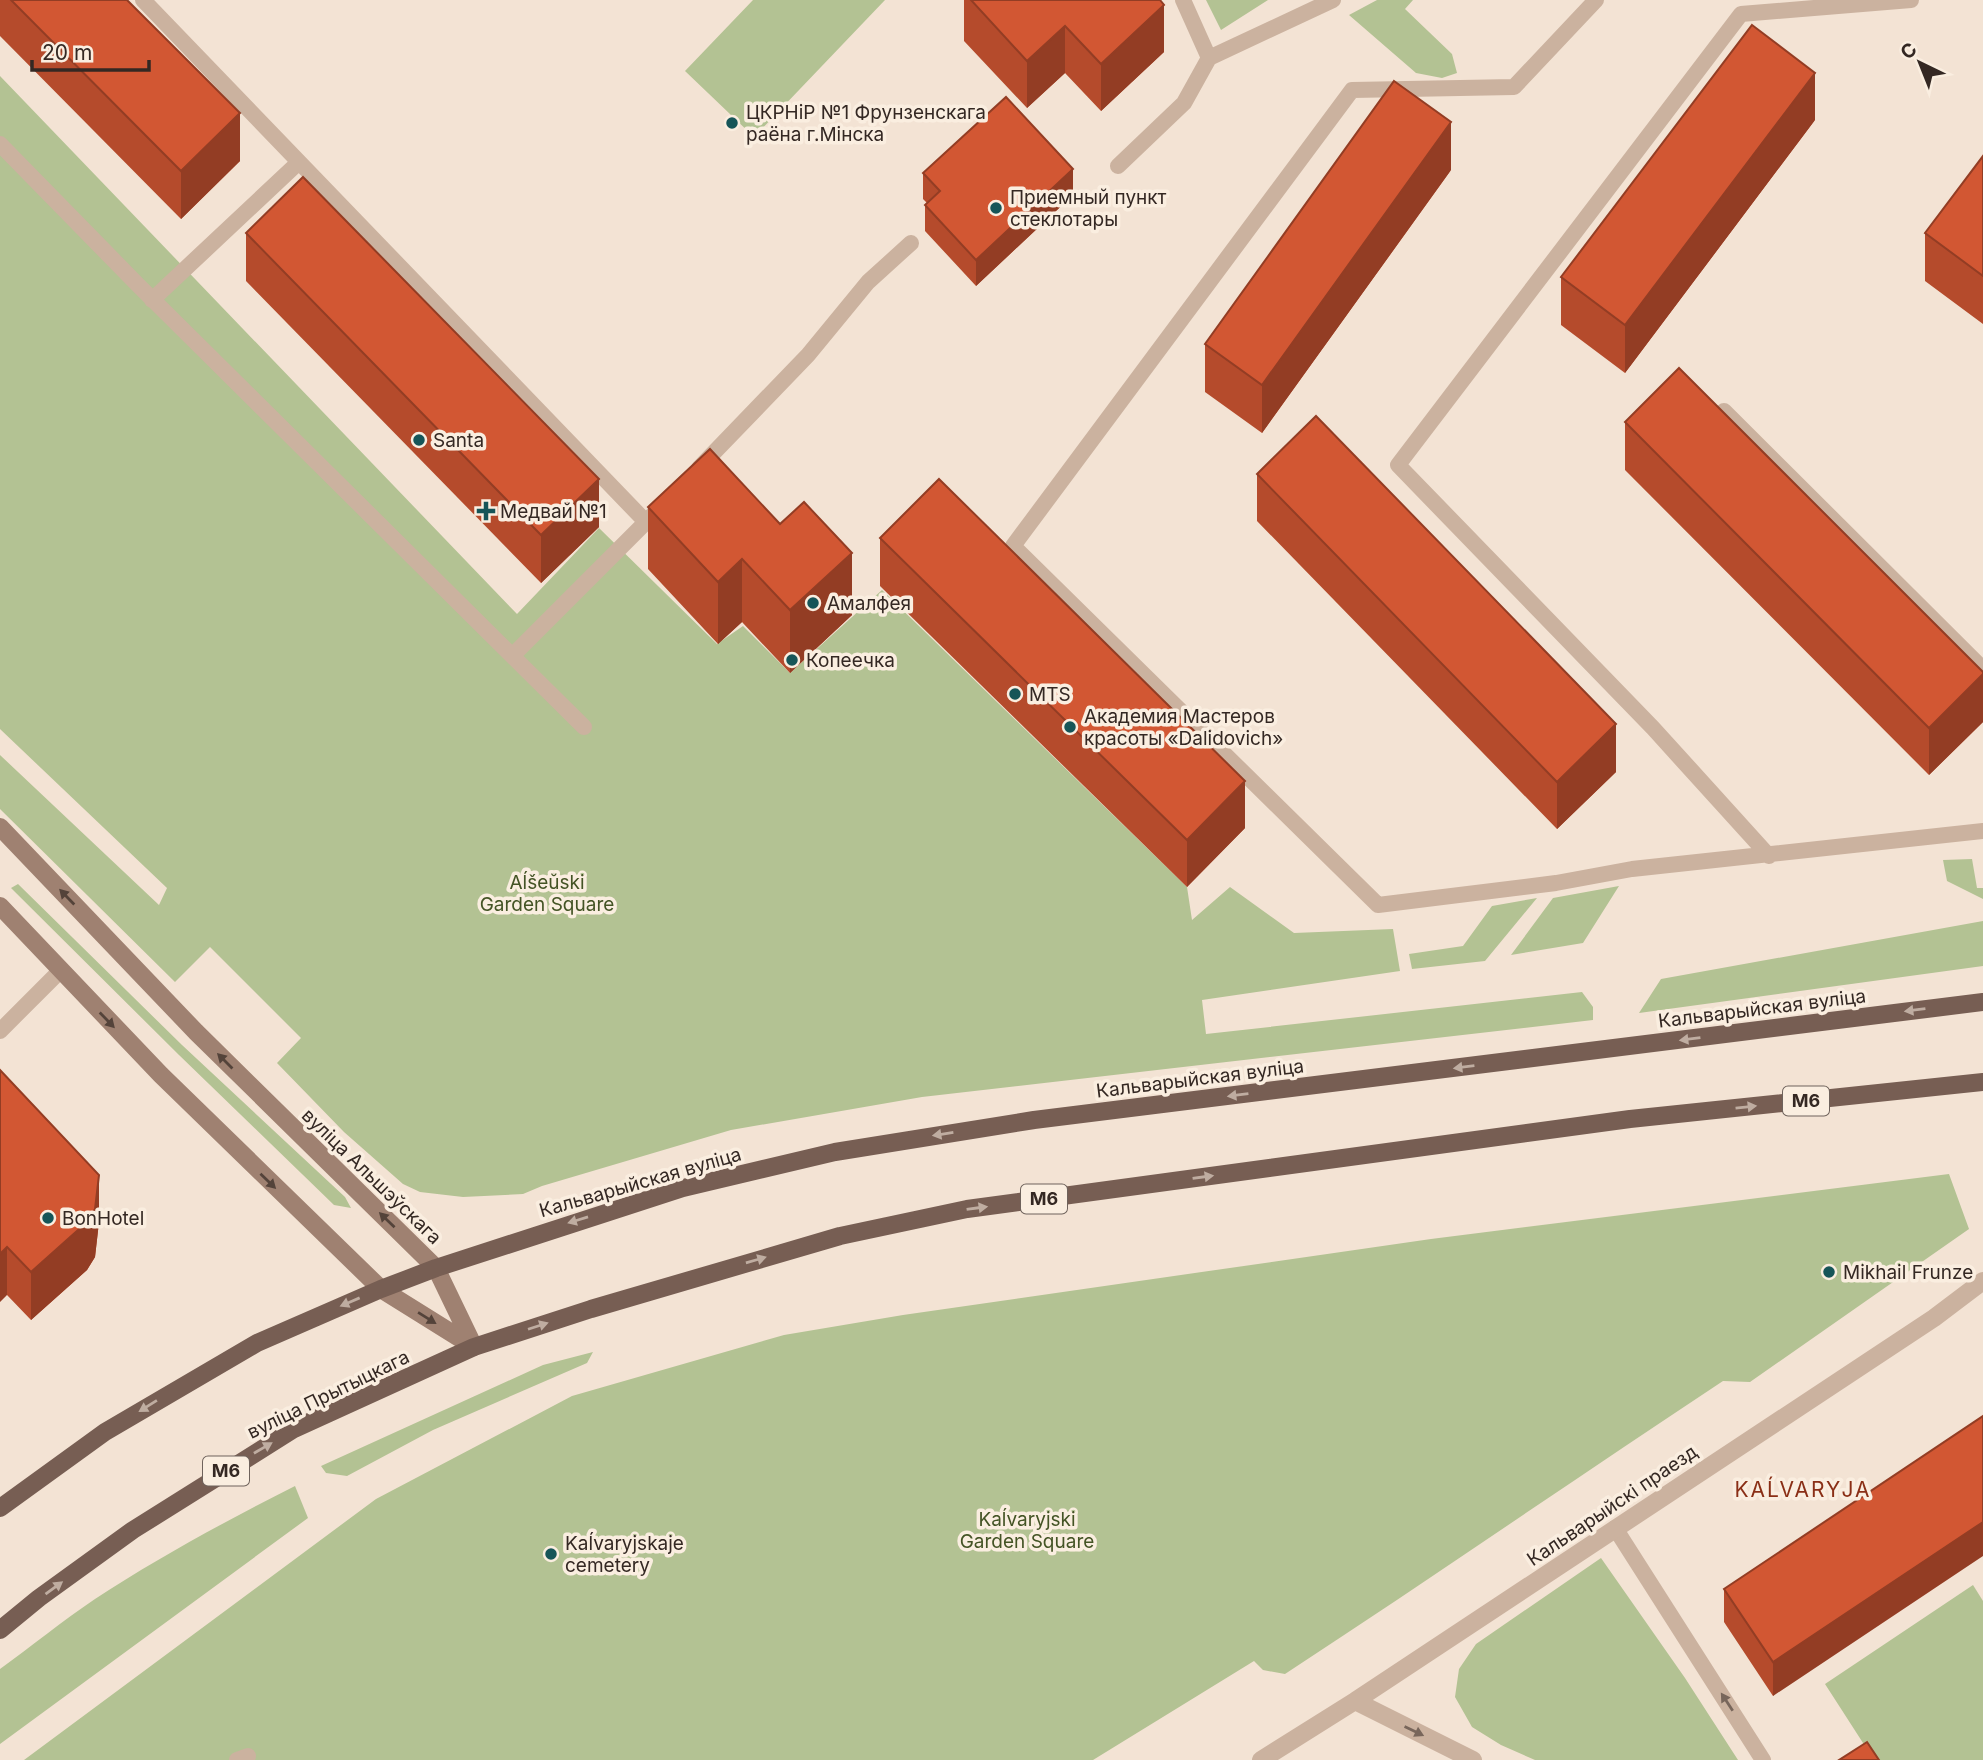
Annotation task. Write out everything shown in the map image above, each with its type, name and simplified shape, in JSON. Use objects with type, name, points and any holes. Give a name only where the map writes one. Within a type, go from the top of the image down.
[{"type":"main road","name":"вуліца Альшэўскага","points":[[0,827],[196,1032],[436,1268],[474,1347]]},
{"type":"main road","points":[[0,906],[161,1075],[381,1289],[474,1347]]},
{"type":"main road","name":"Кальварыйская вуліца","points":[[436,1268],[682,1188],[835,1152],[1034,1120],[1983,1002]]},
{"type":"main road","name":"М6","points":[[474,1347],[591,1309],[841,1236],[967,1209],[1630,1119],[1983,1082]]},
{"type":"main road","points":[[0,1508],[105,1432],[257,1343],[436,1268]]},
{"type":"main road","name":"вуліца Прытыцкага","points":[[0,1630],[39,1598],[133,1530],[247,1457],[294,1429],[474,1347]]},
{"type":"street","name":"Кальварыйскі праезд","points":[[1261,1760],[1355,1701],[1934,1318],[1983,1281]]},
{"type":"street","points":[[1355,1701],[1473,1760]]},
{"type":"lane","points":[[143,0],[646,522]]},
{"type":"lane","points":[[1184,0],[1209,58]]},
{"type":"lane","points":[[1118,166],[1184,103],[1209,58],[1333,0]]},
{"type":"lane","points":[[1769,856],[1653,727],[1398,465],[1741,14],[1911,0]]},
{"type":"lane","points":[[1589,2],[1514,87],[1352,90],[1013,546],[1378,905],[1556,883],[1632,869],[1983,831]]},
{"type":"lane","points":[[0,144],[152,300],[584,727]]},
{"type":"lane","points":[[152,300],[299,162]]},
{"type":"lane","points":[[688,479],[808,355],[868,282],[911,243]]},
{"type":"lane","points":[[1724,411],[1983,669]]},
{"type":"lane","points":[[513,655],[671,496]]},
{"type":"lane","points":[[0,1031],[60,971]]},
{"type":"lane","points":[[1615,1528],[1763,1760]]},
{"type":"green space","points":[[753,0],[885,0],[754,137],[685,71]]},
{"type":"green space","points":[[1206,0],[1268,0],[1221,30]]},
{"type":"green space","points":[[1377,0],[1413,0],[1405,9],[1452,54],[1457,73],[1442,78],[1416,73],[1349,15]]},
{"type":"green space","name":"Aĺšeŭski Garden Square","points":[[0,76],[517,614],[599,528],[717,644],[743,626],[790,673],[882,590],[1187,887],[1192,920],[1230,887],[1294,933],[1393,929],[1400,971],[1202,1000],[1206,1034],[1582,992],[1593,1007],[1593,1020],[922,1097],[731,1130],[523,1194],[463,1197],[420,1192],[403,1184],[344,1132],[277,1063],[301,1038],[210,947],[175,982],[0,809],[0,755],[159,905],[167,888],[0,729]]},
{"type":"green space","points":[[1972,859],[1977,888],[1983,888],[1983,899],[1947,881],[1943,860]]},
{"type":"green space","points":[[18,884],[182,1045],[345,1197],[351,1208],[334,1205],[179,1055],[11,888]]},
{"type":"green space","points":[[1619,886],[1583,943],[1511,955],[1553,898]]},
{"type":"green space","points":[[1537,898],[1485,961],[1412,969],[1409,954],[1463,946],[1492,906]]},
{"type":"green space","points":[[1983,921],[1983,966],[1639,1013],[1661,979]]},
{"type":"green space","name":"Kaĺvaryjski Garden Square","points":[[1949,1174],[1969,1229],[1750,1382],[1723,1381],[1285,1674],[1263,1670],[1254,1661],[1093,1760],[24,1760],[376,1499],[572,1396],[784,1335],[903,1315],[1431,1239]]},
{"type":"green space","points":[[593,1352],[587,1363],[433,1430],[347,1476],[326,1473],[321,1466],[543,1365]]},
{"type":"green space","points":[[295,1486],[308,1518],[0,1744],[0,1669],[119,1584],[193,1540]]},
{"type":"green space","points":[[1601,1558],[1685,1678],[1738,1760],[1535,1760],[1501,1745],[1472,1727],[1455,1697],[1459,1669],[1476,1644]]},
{"type":"green space","points":[[1973,1585],[1983,1601],[1983,1760],[1874,1760],[1825,1684]]},
{"type":"building","points":[[11,0],[127,0],[240,113],[181,171]]},
{"type":"building","points":[[971,0],[1160,0],[1164,5],[1101,64],[1065,26],[1027,61]]},
{"type":"building","points":[[1752,25],[1815,73],[1625,325],[1561,277]]},
{"type":"building","points":[[1394,81],[1451,122],[1262,385],[1205,344]]},
{"type":"building","name":"Приемный пункт стеклотары","points":[[1006,97],[1073,169],[976,260],[925,205],[940,191],[923,173]]},
{"type":"building","points":[[1983,156],[1983,276],[1925,233]]},
{"type":"building","points":[[303,177],[599,479],[541,535],[246,233]]},
{"type":"building","points":[[1679,368],[1983,672],[1929,728],[1625,422]]},
{"type":"building","points":[[1316,416],[1616,724],[1557,782],[1257,474]]},
{"type":"building","points":[[710,449],[780,524],[804,502],[852,553],[790,610],[742,559],[718,582],[648,507]]},
{"type":"building","points":[[939,479],[1245,781],[1187,840],[880,538]]},
{"type":"building","name":"BonHotel","points":[[0,1070],[99,1175],[95,1209],[87,1222],[31,1272],[7,1247],[0,1254]]},
{"type":"building","points":[[1983,1416],[1983,1522],[1773,1662],[1724,1589]]},
{"type":"building","points":[[1867,1742],[1879,1760],[1839,1760]]},
{"type":"place","name":"ЦКРНіР №1 Фрунзенскага раёна г.Мінска","points":[[732,123]]},
{"type":"place","name":"Приемный пункт стеклотары","points":[[996,208]]},
{"type":"place","name":"Santa","points":[[419,440]]},
{"type":"place","name":"Медвай №1","points":[[486,511]]},
{"type":"place","name":"Амалфея","points":[[813,603]]},
{"type":"place","name":"Копеечка","points":[[792,660]]},
{"type":"place","name":"MTS","points":[[1015,694]]},
{"type":"place","name":"Академия Мастеров красоты «Dalidovich»","points":[[1070,727]]},
{"type":"place","name":"BonHotel","points":[[48,1218]]},
{"type":"place","name":"Mikhail Frunze","points":[[1829,1272]]},
{"type":"place","name":"Kaĺvaryjskaje cemetery","points":[[551,1554]]},
{"type":"district","name":"KAĹVARYJA","points":[[1803,1490]]}]
